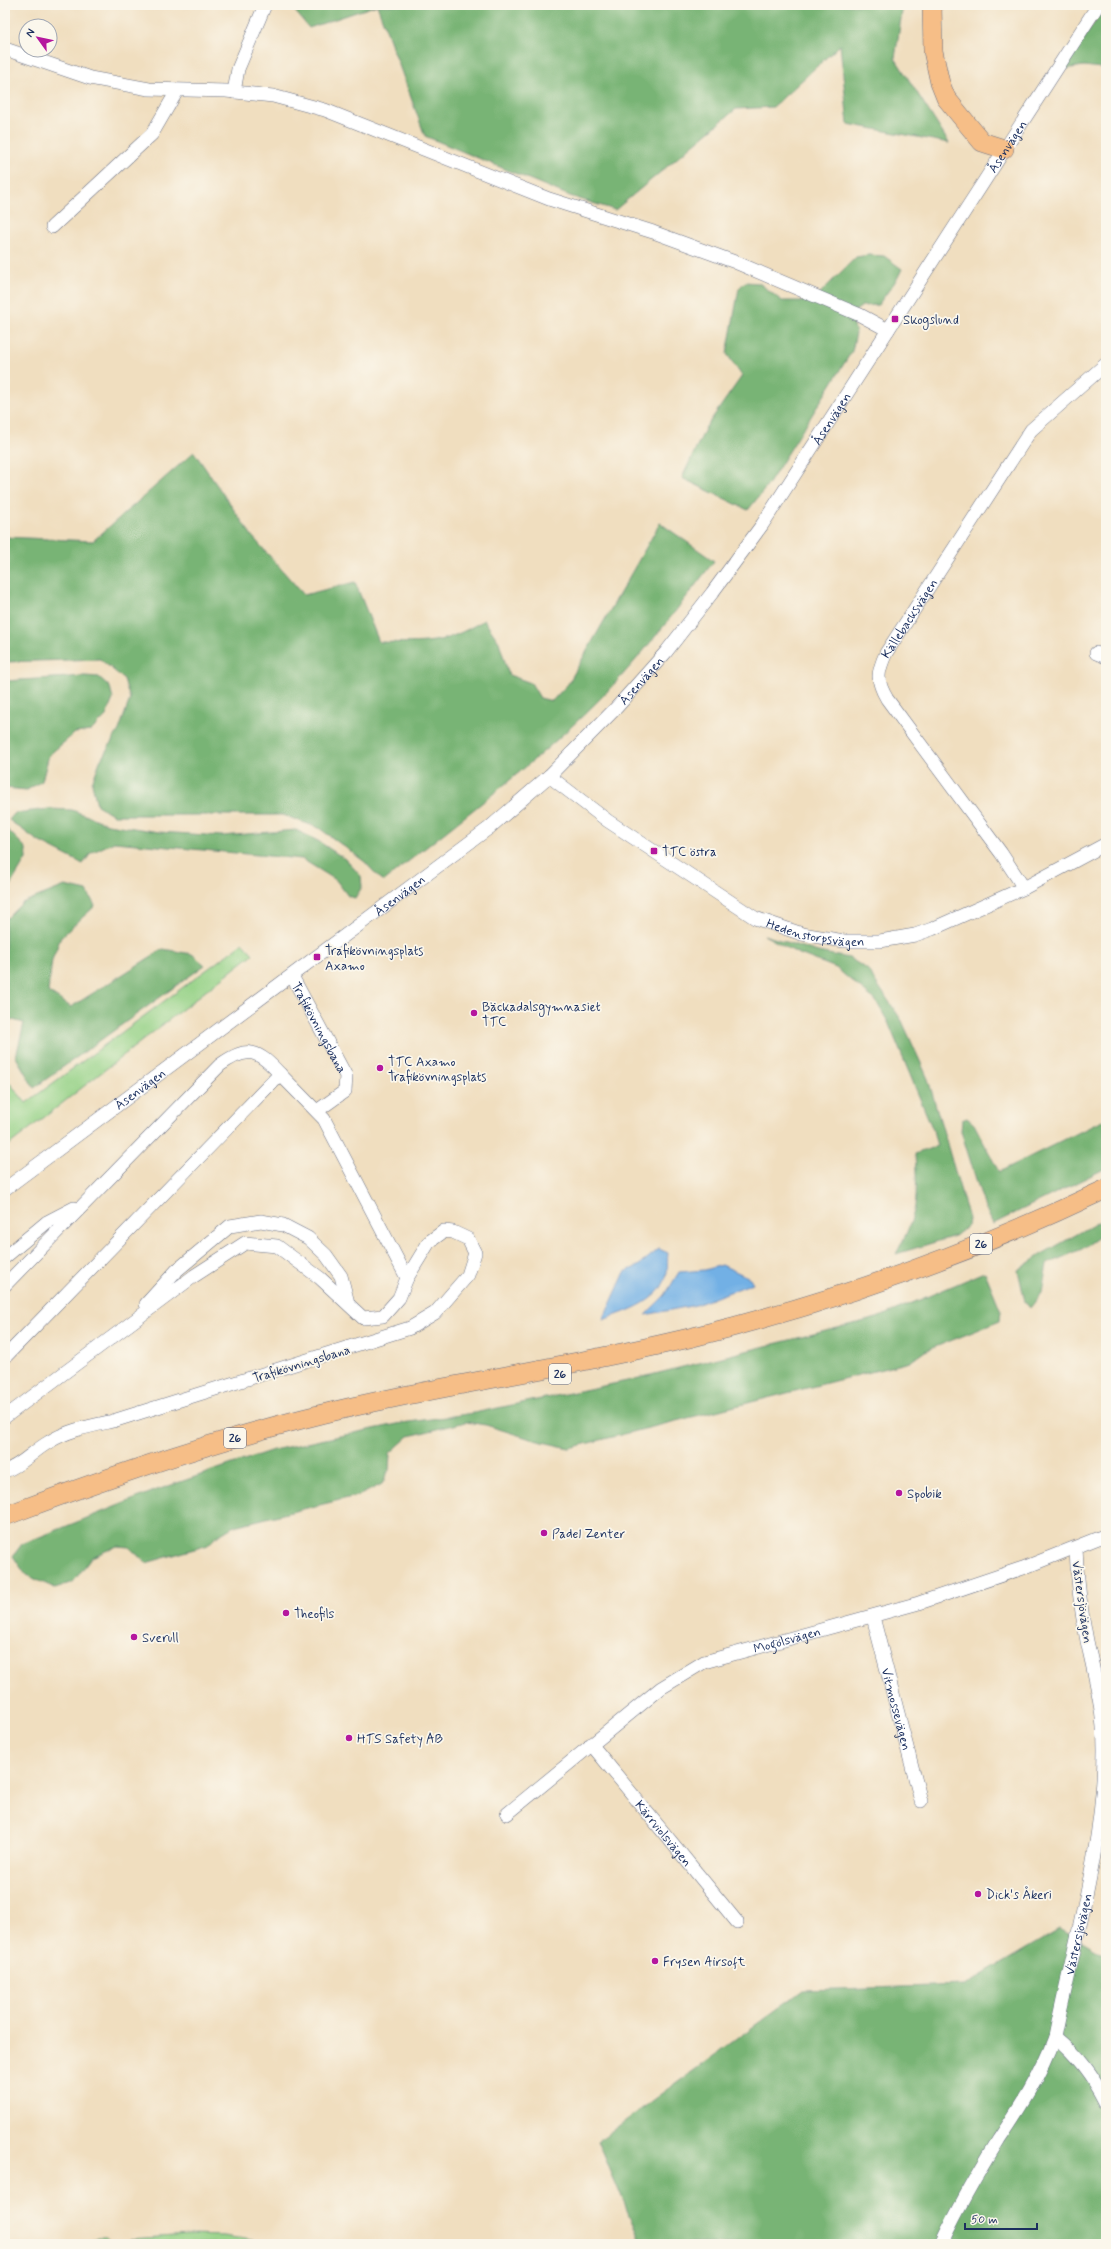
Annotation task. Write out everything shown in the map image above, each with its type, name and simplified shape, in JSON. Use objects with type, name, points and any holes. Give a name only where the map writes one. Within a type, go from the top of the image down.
[{"type":"highway","points":[[932,5],[931,37],[940,83],[946,98],[955,111],[967,121],[986,145],[1004,149]]},
{"type":"highway","name":"26","points":[[5,1516],[108,1477],[202,1447],[302,1419],[631,1351],[760,1319],[852,1291],[916,1269],[1006,1234],[1106,1189]]},
{"type":"highway","name":"26","points":[[5,1524],[104,1486],[204,1454],[304,1426],[633,1360],[758,1328],[963,1262],[1106,1198]]},
{"type":"street","points":[[234,92],[238,69],[266,5]]},
{"type":"street","name":"Åsenvägen","points":[[5,1189],[489,828],[549,776],[617,707],[666,652],[712,594],[762,525],[1098,5]]},
{"type":"street","points":[[5,49],[90,78],[149,89],[234,92],[273,96],[325,110],[549,199],[653,232],[735,262],[860,314],[888,330]]},
{"type":"street","points":[[52,227],[152,134],[177,91]]},
{"type":"street","name":"Källebacksvägen","points":[[1024,888],[1001,854],[886,699],[880,688],[878,671],[886,653],[1031,430],[1106,364]]},
{"type":"street","name":"Hedenstorpsvägen","points":[[549,776],[608,821],[755,918],[802,934],[844,940],[880,941],[904,937],[947,923],[1024,888],[1106,844]]},
{"type":"street","name":"Trafikövningsbana","points":[[292,976],[346,1076],[345,1091],[317,1111]]},
{"type":"street","points":[[5,1285],[220,1065],[235,1054],[251,1052],[267,1060],[324,1119],[407,1278]]},
{"type":"street","points":[[5,1357],[280,1074]]},
{"type":"street","points":[[5,1257],[47,1222],[85,1203]]},
{"type":"street","name":"Trafikövningsbana","points":[[126,1326],[176,1271],[230,1226],[261,1221],[283,1225],[313,1242],[326,1255],[341,1276],[348,1303]]},
{"type":"street","name":"Trafikövningsbana","points":[[5,1417],[194,1276],[245,1243],[277,1246],[320,1278],[363,1318],[383,1316],[399,1298],[407,1278],[429,1242],[444,1231],[453,1232],[468,1239],[475,1253],[468,1275],[434,1313],[410,1328],[114,1421],[72,1431],[48,1442],[15,1468],[5,1471]]},
{"type":"street","name":"Mogölsvägen","points":[[506,1814],[590,1744],[661,1688],[704,1662],[733,1653],[873,1617],[919,1603],[1076,1548],[1106,1535]]},
{"type":"street","name":"Västersjövägen","points":[[941,2244],[975,2179],[1030,2093],[1046,2062],[1055,2037],[1090,1877],[1104,1749],[1102,1710],[1087,1639],[1076,1548]]},
{"type":"street","name":"Vitmossevägen","points":[[873,1617],[921,1801]]},
{"type":"street","name":"Kärrviolsvägen","points":[[590,1744],[737,1922]]},
{"type":"street","points":[[1055,2037],[1069,2048],[1100,2090],[1106,2102]]},
{"type":"green space","points":[[290,5],[377,5],[309,28]]},
{"type":"green space","points":[[377,5],[903,5],[895,58],[949,143],[848,124],[840,45],[773,107],[736,109],[615,210],[570,196],[425,136]]},
{"type":"green space","points":[[1106,5],[1106,77],[1101,68],[1084,66],[1064,69]]},
{"type":"green space","points":[[869,255],[884,256],[902,269],[897,279],[878,305],[862,306],[851,314],[856,333],[852,351],[768,485],[748,510],[682,478],[706,427],[742,376],[727,354],[739,288],[745,282],[759,283],[782,301],[812,301],[856,257]]},
{"type":"green space","points":[[194,452],[252,536],[304,595],[355,582],[379,642],[409,643],[445,639],[456,635],[484,620],[499,642],[509,675],[531,683],[540,698],[552,701],[568,684],[660,523],[714,561],[644,650],[598,701],[520,772],[383,882],[365,862],[319,828],[283,815],[114,815],[97,805],[92,783],[100,761],[119,730],[130,699],[124,679],[100,659],[5,662],[5,537],[93,541]]},
{"type":"green space","points":[[85,676],[99,677],[110,687],[113,699],[106,716],[91,731],[75,733],[49,755],[42,781],[27,790],[5,788],[5,681]]},
{"type":"green space","points":[[49,809],[72,810],[108,824],[159,832],[222,836],[296,830],[318,841],[345,859],[361,876],[362,887],[355,898],[348,896],[336,880],[302,859],[114,842],[91,853],[83,864],[38,841],[9,820],[15,813]]},
{"type":"green space","points":[[5,827],[26,848],[26,859],[5,894]]},
{"type":"green space","points":[[65,886],[87,891],[95,906],[61,937],[52,960],[48,992],[71,1007],[163,949],[192,954],[205,965],[34,1088],[16,1057],[24,1023],[5,1018],[5,920],[22,903]]},
{"type":"green space","points":[[764,935],[818,952],[849,958],[867,969],[902,1021],[928,1079],[969,1219],[968,1226],[955,1236],[896,1254],[909,1228],[915,1206],[915,1154],[937,1146],[933,1130],[888,1022],[876,1001],[836,968],[797,953]]},
{"type":"green space","points":[[243,943],[253,954],[5,1148],[5,1077],[26,1103]]},
{"type":"green space","points":[[967,1118],[974,1124],[999,1172],[1106,1119],[1106,1168],[993,1224],[984,1205],[961,1131],[962,1120]]},
{"type":"green space","points":[[1102,1220],[1106,1223],[1106,1232],[1082,1249],[1047,1264],[1042,1293],[1030,1308],[1025,1302],[1018,1270],[1042,1254]]},
{"type":"green space","points":[[985,1272],[1001,1311],[1000,1321],[925,1351],[910,1362],[569,1448],[534,1440],[486,1425],[466,1422],[409,1436],[390,1453],[389,1470],[382,1484],[360,1495],[234,1526],[216,1537],[208,1545],[146,1563],[129,1547],[117,1546],[92,1557],[73,1582],[55,1588],[26,1575],[13,1556],[22,1544],[157,1490],[273,1450],[402,1423],[474,1413],[627,1381],[877,1318]]},
{"type":"green space","points":[[1060,1929],[1106,1956],[1106,2244],[636,2244],[640,2241],[598,2141],[803,1990],[965,1985]]},
{"type":"green space","points":[[189,2235],[224,2236],[277,2244],[124,2244],[129,2239]]},
{"type":"green space","points":[[97,2237],[106,2237],[113,2244],[86,2244]]},
{"type":"water","points":[[659,1249],[668,1253],[667,1272],[659,1291],[642,1304],[603,1320],[625,1272],[638,1266]]},
{"type":"water","points":[[722,1265],[750,1278],[753,1283],[696,1305],[645,1315],[665,1295],[679,1272],[705,1270]]},
{"type":"place","name":"Skogslund","points":[[895,319]]},
{"type":"place","name":"TTC östra","points":[[654,851]]},
{"type":"place","name":"Trafikövningsplats Axamo","points":[[317,957]]},
{"type":"place","name":"Bäckadalsgymnasiet TTC","points":[[474,1013]]},
{"type":"place","name":"TTC Axamo Trafikövningsplats","points":[[380,1068]]},
{"type":"place","name":"Spobik","points":[[899,1493]]},
{"type":"place","name":"Padel Zenter","points":[[544,1533]]},
{"type":"place","name":"Theofils","points":[[286,1613]]},
{"type":"place","name":"Sverull","points":[[134,1637]]},
{"type":"place","name":"HTS Safety AB","points":[[349,1738]]},
{"type":"place","name":"Dick's Åkeri","points":[[978,1894]]},
{"type":"place","name":"Frysen Airsoft","points":[[655,1961]]}]
